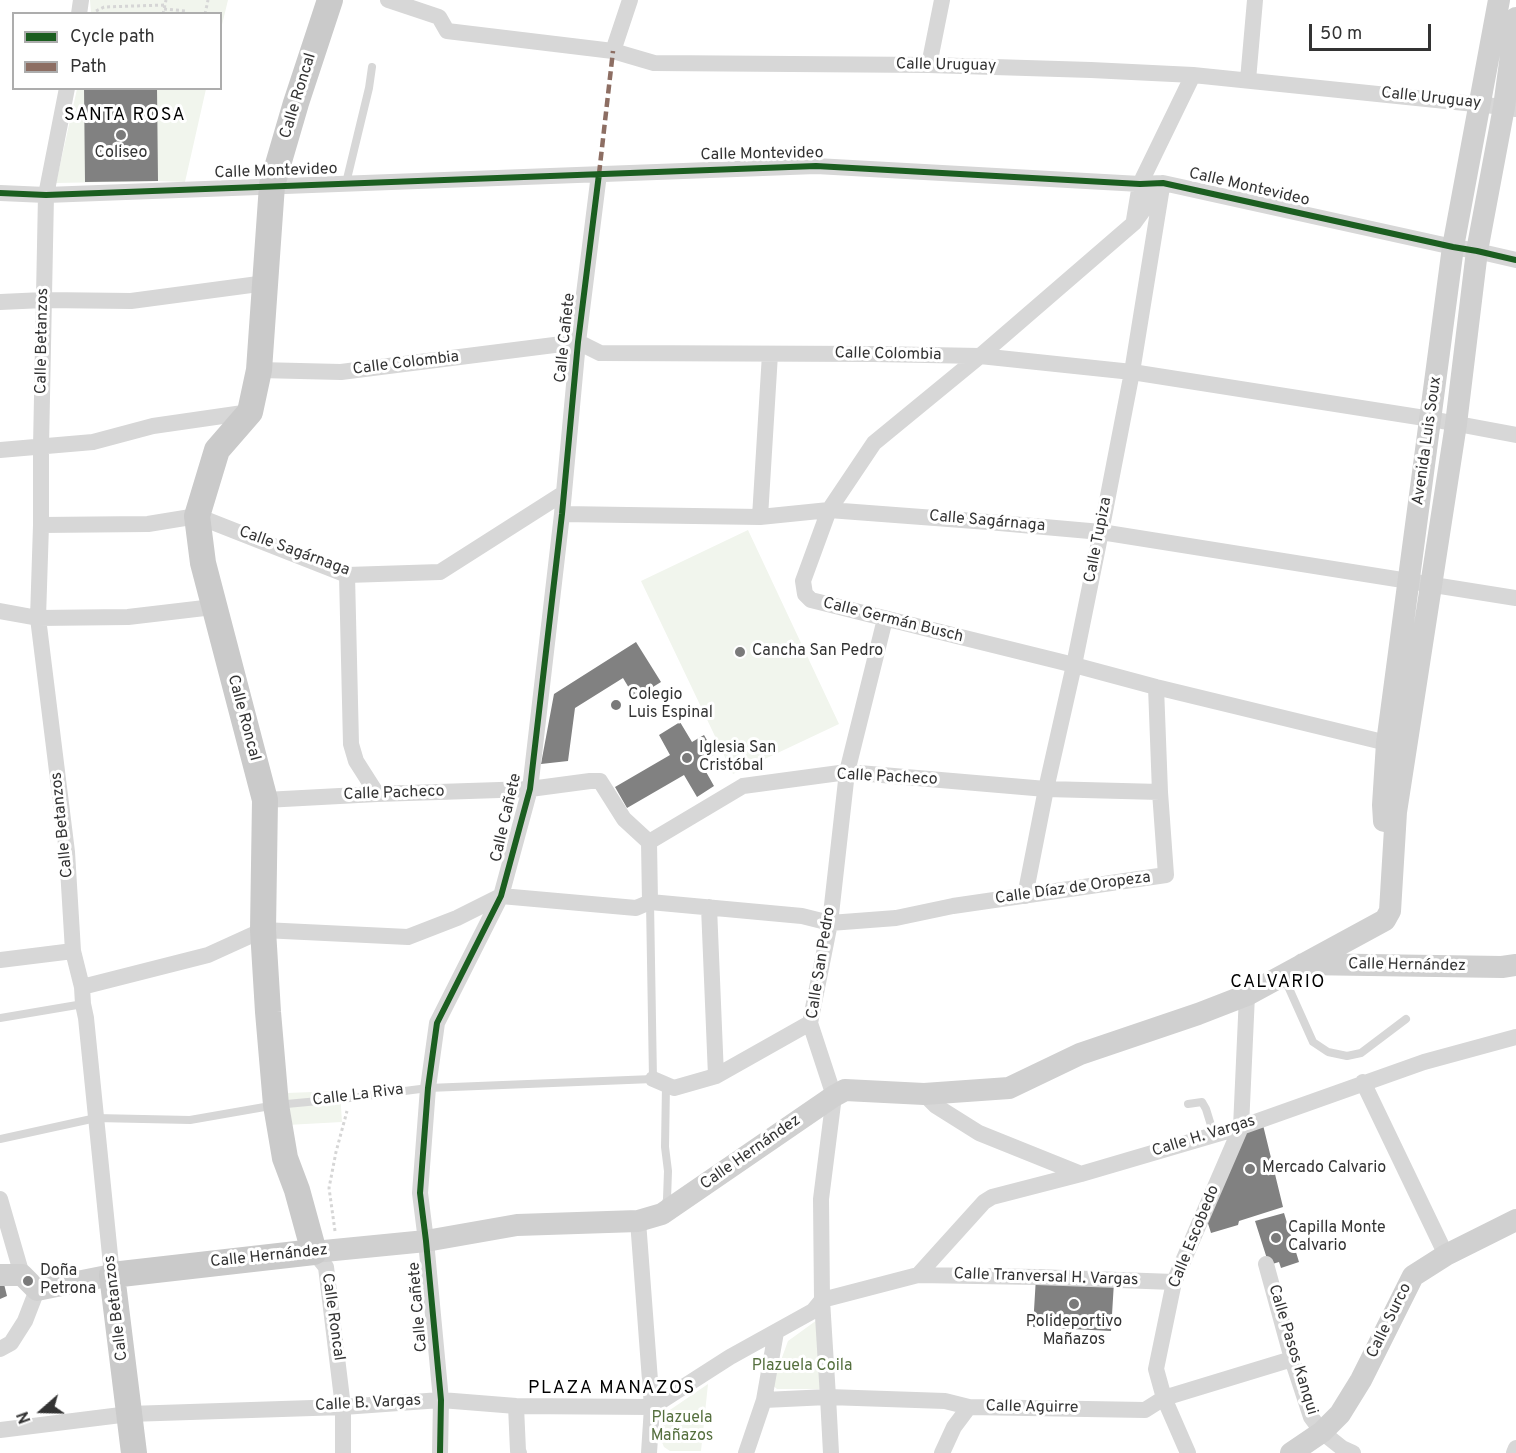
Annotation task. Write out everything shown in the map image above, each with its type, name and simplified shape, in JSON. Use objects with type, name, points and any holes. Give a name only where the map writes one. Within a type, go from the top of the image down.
[{"type":"main road","name":"Calle Roncal","points":[[326,1251],[297,1190],[285,1158],[276,1105],[263,930],[265,800],[202,563],[197,516],[217,450],[249,412],[259,370],[272,186],[330,0]]},
{"type":"main road","name":"Avenida Luis Soux","points":[[1292,969],[1385,920],[1390,911],[1396,812],[1420,582],[1431,419],[1454,247],[1499,0]]},
{"type":"main road","name":"Avenida Luis Soux","points":[[1390,885],[1383,805],[1387,743],[1456,424],[1476,251],[1510,108],[1516,18]]},
{"type":"main road","name":"Calle Hernández","points":[[20,1280],[112,1275],[426,1241],[517,1226],[638,1221],[662,1214],[845,1090],[924,1094],[1009,1088],[1080,1054],[1247,995],[1292,969],[1516,965]]},
{"type":"main road","name":"Calle Surco","points":[[1291,1453],[1322,1432],[1340,1414],[1361,1380],[1413,1276],[1446,1255],[1516,1220]]},
{"type":"main road","name":"Calle Betanzos","points":[[112,1275],[134,1453]]},
{"type":"street","name":"Calle Uruguay","points":[[388,0],[439,17],[447,31],[613,51],[654,63],[930,65],[1193,75],[1510,108]]},
{"type":"street","points":[[439,17],[442,0]]},
{"type":"street","points":[[613,51],[630,0]]},
{"type":"street","points":[[930,65],[942,0]]},
{"type":"street","points":[[1248,80],[1255,0]]},
{"type":"street","points":[[1134,223],[1140,184],[1193,75]]},
{"type":"street","name":"Calle Betanzos","points":[[67,90],[46,195],[38,618],[67,852],[73,951],[82,987],[86,1018],[112,1275]]},
{"type":"street","name":"Calle Montevideo","points":[[0,193],[46,195],[816,166],[1140,184],[1163,183],[1516,260]]},
{"type":"street","name":"Calle Cañete","points":[[440,1453],[441,1400],[420,1193],[428,1088],[437,1023],[501,896],[530,789],[562,514],[578,342],[599,174]]},
{"type":"street","name":"Calle Germán Busch","points":[[1163,183],[1134,223],[980,356],[874,443],[830,510],[803,581],[805,594],[811,600],[885,619],[1387,743]]},
{"type":"street","name":"Calle Tupiza","points":[[1026,896],[1132,372],[1163,183]]},
{"type":"street","points":[[0,302],[130,301],[266,282]]},
{"type":"street","name":"Calle Colombia","points":[[259,370],[341,372],[578,342],[600,353],[980,356],[1132,372],[1431,419],[1516,435]]},
{"type":"street","points":[[760,517],[770,354]]},
{"type":"street","points":[[0,450],[93,442],[153,426],[249,412]]},
{"type":"street","name":"Calle Sagárnaga","points":[[197,516],[347,575],[441,572],[564,493]]},
{"type":"street","name":"Calle Sagárnaga","points":[[562,514],[760,517],[830,510],[988,522],[1101,532],[1516,598]]},
{"type":"street","points":[[41,525],[148,524],[197,516]]},
{"type":"street","points":[[347,575],[351,744],[356,761],[377,794]]},
{"type":"street","points":[[0,611],[38,618],[128,617],[213,607]]},
{"type":"street","name":"Calle San Pedro","points":[[831,1453],[822,1300],[821,1199],[834,1096],[810,1023],[830,923],[846,772],[885,619]]},
{"type":"street","name":"Calle Díaz de Oropeza","points":[[501,896],[636,908],[650,902],[802,916],[830,923],[896,918],[953,906],[1166,875],[1156,687]]},
{"type":"street","name":"Calle Pacheco","points":[[265,800],[530,789],[600,781],[624,819],[648,842],[743,786],[846,772],[1046,789],[1160,792]]},
{"type":"street","points":[[648,842],[650,902]]},
{"type":"street","points":[[82,987],[208,955],[263,930],[408,937],[458,918],[501,896]]},
{"type":"street","points":[[710,907],[716,1076]]},
{"type":"street","points":[[0,960],[73,951]]},
{"type":"street","points":[[1241,1127],[1247,995]]},
{"type":"street","name":"Calle La Riva","points":[[660,1082],[674,1088],[716,1076],[810,1023]]},
{"type":"street","name":"Calle H. Vargas","points":[[918,1275],[984,1202],[992,1197],[1081,1174],[1241,1127],[1424,1062],[1516,1037]]},
{"type":"street","points":[[1363,1082],[1446,1255]]},
{"type":"street","points":[[924,1094],[936,1106],[979,1133],[1081,1174]]},
{"type":"street","name":"Calle Escobedo","points":[[1188,1453],[1164,1398],[1156,1369],[1174,1282],[1241,1127]]},
{"type":"street","points":[[0,1199],[20,1280],[25,1321],[10,1343],[0,1349]]},
{"type":"street","points":[[638,1221],[652,1407],[649,1453]]},
{"type":"street","name":"Calle Roncal","points":[[326,1251],[326,1267],[344,1407],[343,1453]]},
{"type":"street","name":"Calle Pasos Kanqui","points":[[1266,1264],[1292,1359],[1311,1417],[1322,1432],[1342,1448],[1353,1453]]},
{"type":"street","points":[[652,1407],[730,1358],[813,1311],[822,1300],[918,1275]]},
{"type":"street","name":"Calle Tranversal H. Vargas","points":[[918,1275],[1174,1282]]},
{"type":"street","points":[[746,1453],[764,1400],[776,1332]]},
{"type":"street","name":"Calle Aguirre","points":[[764,1400],[828,1397],[945,1401],[969,1407],[1145,1410],[1164,1398],[1292,1359]]},
{"type":"street","name":"Calle B. Vargas","points":[[0,1430],[129,1414],[344,1407],[441,1400],[516,1406],[652,1407]]},
{"type":"street","points":[[516,1406],[519,1453]]},
{"type":"street","points":[[942,1453],[954,1427],[969,1407]]},
{"type":"street","points":[[1514,1453],[1516,1448]]},
{"type":"lane","points":[[346,183],[372,67]]},
{"type":"lane","points":[[650,902],[664,1147],[668,1171],[667,1199],[662,1214]]},
{"type":"lane","points":[[1292,969],[1313,1042],[1328,1052],[1347,1056],[1361,1053],[1406,1019]]},
{"type":"lane","points":[[0,1018],[83,1004]]},
{"type":"lane","name":"Calle La Riva","points":[[0,1139],[96,1118],[190,1120],[276,1105],[428,1088],[660,1082]]},
{"type":"lane","points":[[1188,1104],[1203,1102],[1214,1135]]},
{"type":"path","points":[[121,0],[124,6]]},
{"type":"path","points":[[164,9],[166,0]]},
{"type":"path","points":[[95,12],[104,7],[124,6],[186,12]]},
{"type":"path","points":[[326,1251],[329,1188],[350,1098]]},
{"type":"green space","points":[[90,0],[228,0],[222,25],[222,12],[91,12]]},
{"type":"green space","points":[[77,90],[206,90],[185,182],[56,183]]},
{"type":"green space","name":"Cancha San Pedro","points":[[748,530],[839,724],[733,774],[641,581]]},
{"type":"green space","points":[[340,1091],[342,1122],[287,1125],[286,1093]]},
{"type":"green space","name":"Plazuela Coila","points":[[817,1320],[820,1389],[777,1389],[772,1385],[788,1341]]},
{"type":"green space","name":"Plazuela Mañazos","points":[[708,1384],[701,1451],[670,1451],[664,1447],[661,1440],[661,1416]]},
{"type":"building","name":"Coliseo","points":[[84,90],[157,90],[158,181],[85,182]]},
{"type":"building","points":[[636,642],[661,682],[635,698],[623,678],[575,708],[568,761],[541,764],[554,694]]},
{"type":"building","points":[[680,722],[692,742],[704,735],[715,754],[701,763],[714,786],[697,797],[684,775],[627,808],[615,787],[670,755],[659,735]]},
{"type":"building","name":"Mercado Calvario","points":[[1263,1125],[1283,1207],[1211,1233],[1205,1214],[1243,1131]]},
{"type":"building","points":[[1284,1213],[1299,1262],[1281,1268],[1279,1262],[1269,1265],[1255,1221]]},
{"type":"building","name":"Polideportivo Mañazos","points":[[1036,1277],[1114,1282],[1111,1331],[1033,1327]]},
{"type":"building","points":[[0,1280],[3,1280],[7,1296],[0,1299]]},
{"type":"marked path","points":[[599,174],[613,51]]},
{"type":"cycle path","points":[[0,193],[46,195],[816,166],[1140,184],[1163,183],[1516,260]]},
{"type":"cycle path","points":[[440,1453],[441,1400],[420,1193],[428,1088],[437,1023],[501,896],[530,789],[562,514],[578,342],[599,174]]},
{"type":"place","name":"Coliseo","points":[[121,135]]},
{"type":"place","name":"Cancha San Pedro","points":[[740,652]]},
{"type":"place","name":"Colegio Luis Espinal","points":[[616,705]]},
{"type":"place","name":"Iglesia San Cristóbal","points":[[687,758]]},
{"type":"place","name":"Mercado Calvario","points":[[1250,1169]]},
{"type":"place","name":"Capilla Monte Calvario","points":[[1276,1238]]},
{"type":"place","name":"Doña Petrona","points":[[28,1281]]},
{"type":"place","name":"Polideportivo Mañazos","points":[[1074,1304]]},
{"type":"district","name":"SANTA ROSA","points":[[125,116]]},
{"type":"district","name":"CALVARIO","points":[[1278,983]]},
{"type":"district","name":"PLAZA MANAZOS","points":[[612,1389]]}]
